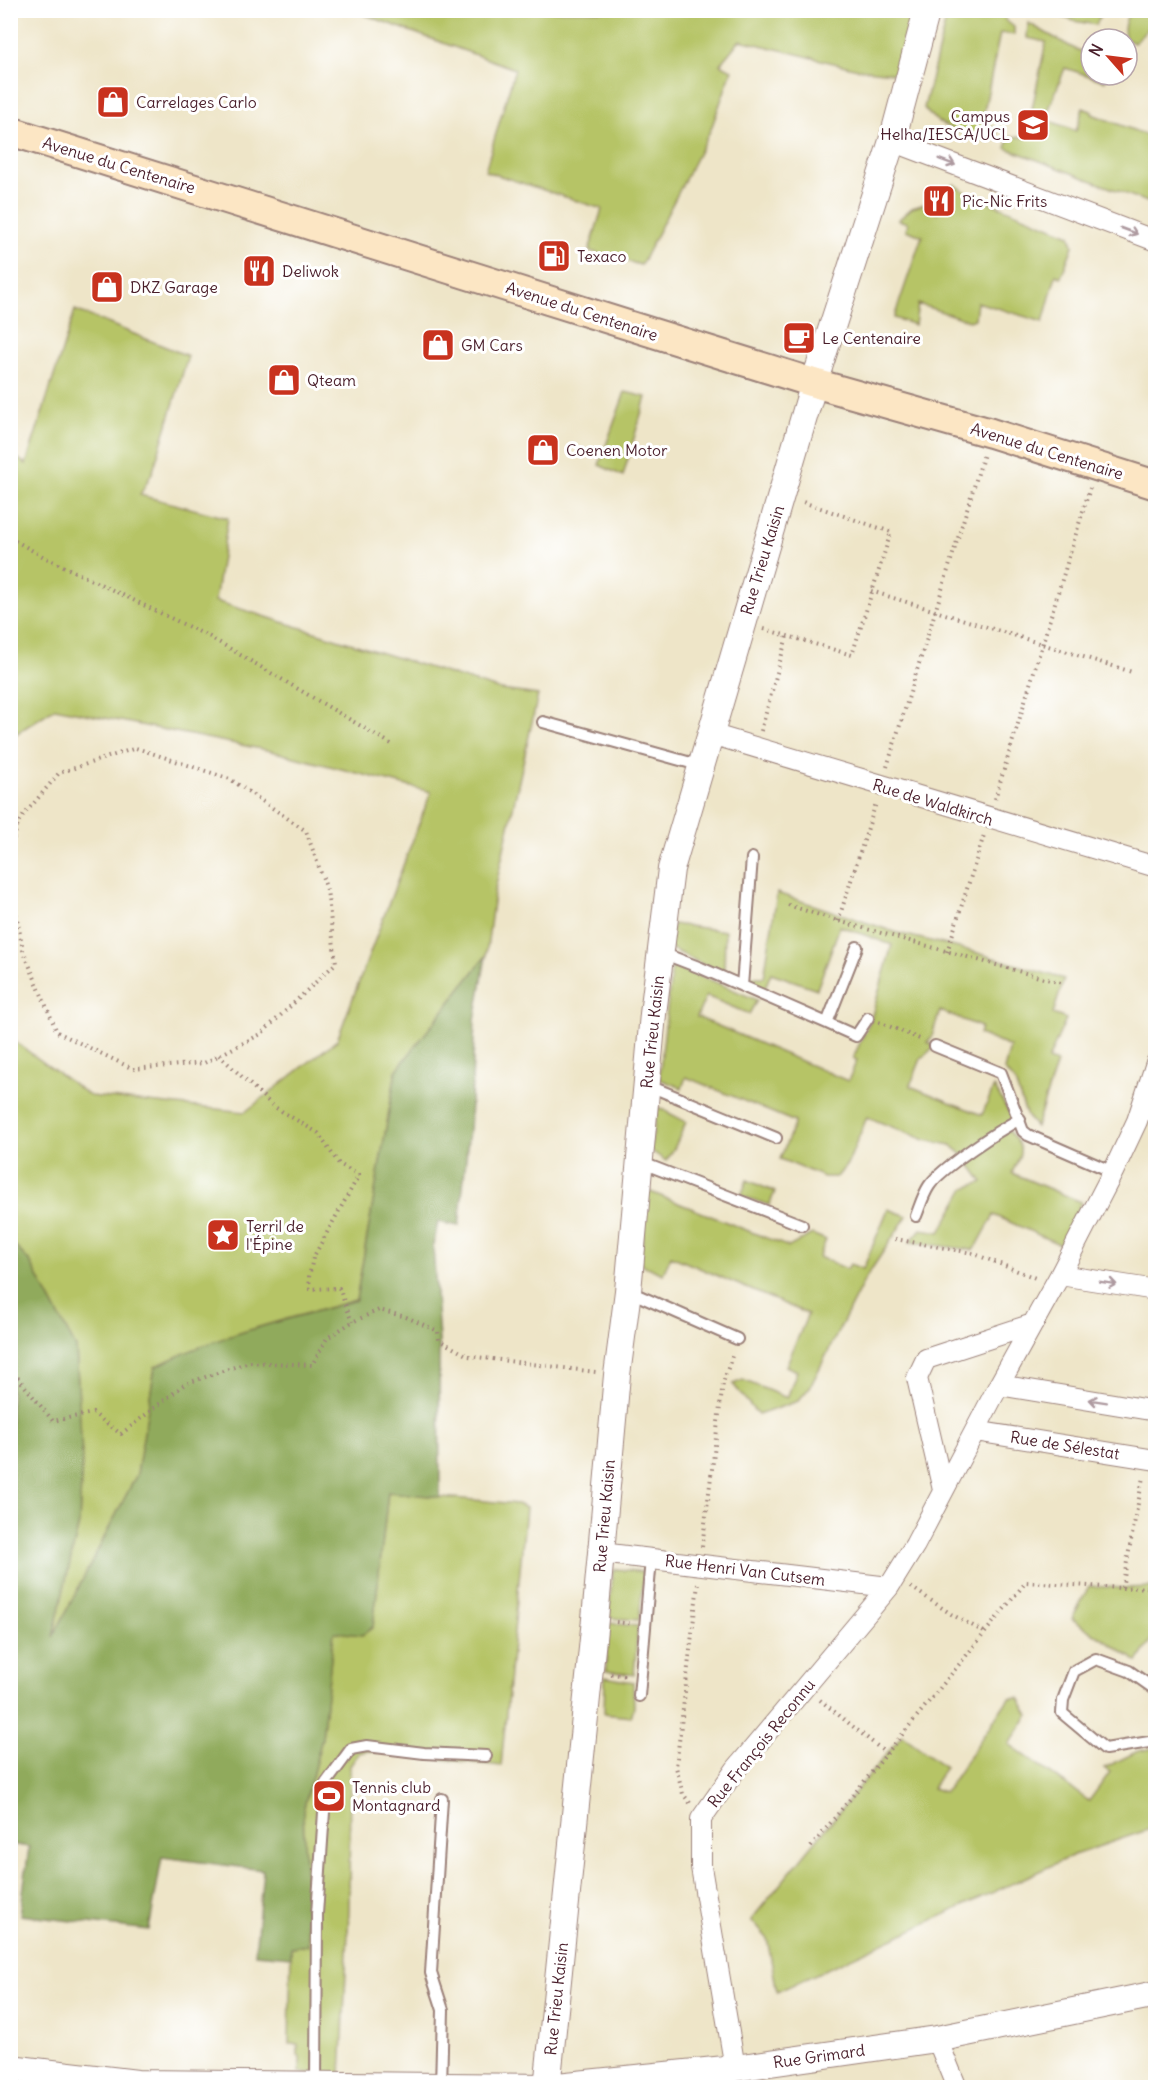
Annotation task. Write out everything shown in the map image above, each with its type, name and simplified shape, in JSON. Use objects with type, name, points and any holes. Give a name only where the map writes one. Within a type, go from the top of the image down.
[{"type":"main road","name":"Avenue du Centenaire","points":[[10,131],[814,383],[991,433],[1155,485]]},
{"type":"street","name":"Rue Trieu Kaisin","points":[[547,2087],[595,1619],[617,1375],[628,1291],[646,1084],[671,869],[814,383],[892,141],[927,10]]},
{"type":"street","points":[[892,141],[1155,241]]},
{"type":"street","name":"Rue de Waldkirch","points":[[711,734],[1155,867]]},
{"type":"street","name":"Rue François Reconnu","points":[[735,2068],[700,1867],[700,1819],[736,1769],[892,1582],[915,1545],[999,1385],[1058,1280],[1113,1172],[1137,1121],[1154,1070]]},
{"type":"street","points":[[1058,1280],[1155,1290]]},
{"type":"street","points":[[943,1490],[917,1378],[926,1359],[1033,1324]]},
{"type":"street","points":[[999,1385],[1155,1410]]},
{"type":"street","name":"Rue de Sélestat","points":[[975,1431],[1151,1459]]},
{"type":"street","name":"Rue Henri Van Cutsem","points":[[601,1553],[700,1565],[892,1582]]},
{"type":"street","name":"Rue Grimard","points":[[10,2068],[137,2083],[547,2087],[735,2068],[937,2039],[1155,1994]]},
{"type":"street","points":[[937,2039],[957,2088]]},
{"type":"lane","points":[[543,722],[702,766]]},
{"type":"lane","points":[[742,986],[752,858]]},
{"type":"lane","points":[[827,1023],[857,947]]},
{"type":"lane","points":[[660,953],[856,1036],[868,1018]]},
{"type":"lane","points":[[937,1047],[1001,1073],[1023,1131],[1028,1135],[1113,1172]]},
{"type":"lane","points":[[646,1084],[776,1138]]},
{"type":"lane","points":[[916,1216],[928,1186],[937,1176],[1005,1127],[1020,1119]]},
{"type":"lane","points":[[639,1162],[802,1226]]},
{"type":"lane","points":[[628,1291],[737,1339]]},
{"type":"lane","points":[[639,1696],[651,1559]]},
{"type":"lane","points":[[1155,1689],[1130,1671],[1096,1659],[1074,1671],[1063,1700],[1062,1713],[1105,1749],[1155,1741]]},
{"type":"lane","points":[[300,2086],[326,1783],[351,1749],[367,1746],[424,1753],[486,1756]]},
{"type":"lane","points":[[441,1798],[431,1973],[443,2010],[441,2086]]},
{"type":"path","points":[[838,921],[991,433]]},
{"type":"path","points":[[947,952],[1097,468]]},
{"type":"path","points":[[743,623],[852,655],[891,532],[781,495]]},
{"type":"path","points":[[10,538],[46,558],[210,637],[393,745]]},
{"type":"path","points":[[871,591],[1132,672]]},
{"type":"path","points":[[756,748],[787,636]]},
{"type":"path","points":[[10,850],[19,821],[59,773],[136,748],[230,778],[306,831],[327,890],[336,963],[261,1034],[204,1063],[133,1070],[57,1032],[23,950],[10,881]]},
{"type":"path","points":[[10,820],[19,821]]},
{"type":"path","points":[[788,905],[1061,983]]},
{"type":"path","points":[[868,1018],[937,1047]]},
{"type":"path","points":[[219,1055],[273,1106],[318,1133],[339,1164],[359,1175],[313,1258],[309,1277],[310,1289],[339,1288],[352,1322]]},
{"type":"path","points":[[895,1239],[972,1253],[1058,1280]]},
{"type":"path","points":[[10,1368],[53,1421],[93,1413],[121,1434],[184,1384],[249,1362],[312,1365],[327,1338],[352,1322],[379,1310],[406,1317],[438,1331],[439,1340],[468,1356],[617,1375]]},
{"type":"path","points":[[700,1819],[683,1794],[676,1767],[723,1383],[737,1339]]},
{"type":"path","points":[[1122,1588],[1151,1459]]},
{"type":"path","points":[[892,1582],[984,1632]]},
{"type":"path","points":[[811,1847],[1026,1582],[1122,1588],[1155,1587]]},
{"type":"path","points":[[595,1619],[645,1625]]},
{"type":"path","points":[[589,1672],[640,1678]]},
{"type":"path","points":[[804,1688],[887,1754]]},
{"type":"green space","points":[[354,11],[914,11],[901,74],[858,69],[740,40],[720,64],[732,70],[711,129],[641,265],[589,251],[602,209],[485,171],[515,69]]},
{"type":"green space","points":[[948,11],[1006,11],[1005,20],[1014,27],[1014,35],[1000,33],[982,121],[997,130],[997,137],[993,140],[987,141],[952,129],[930,115],[924,108]]},
{"type":"green space","points":[[1044,11],[1102,11],[1096,25],[1074,21]]},
{"type":"green space","points":[[1131,11],[1141,12],[1155,18],[1155,22],[1139,38],[1139,27],[1124,27]]},
{"type":"green space","points":[[1028,23],[1079,50],[1079,73],[1065,68],[1045,119],[1076,131],[1083,108],[1093,112],[1092,114],[1154,138],[1155,135],[1155,205],[1006,148],[1010,136],[1026,138],[1046,42],[1027,38]]},
{"type":"green space","points":[[954,184],[969,194],[1070,235],[1073,246],[1061,277],[1056,275],[1043,322],[977,302],[975,319],[970,321],[918,304],[915,325],[894,318],[922,236],[906,230],[908,223],[898,220],[912,208],[927,203],[937,213],[955,198],[949,190]]},
{"type":"green space","points":[[75,310],[188,356],[153,471],[140,495],[228,518],[215,601],[501,690],[538,695],[494,894],[486,956],[396,1071],[356,1300],[229,1337],[155,1367],[137,1474],[52,1640],[79,1523],[82,1458],[76,1348],[30,1262],[11,1242],[11,1039],[90,1096],[245,1112],[337,1040],[431,792],[271,751],[55,708],[11,737],[11,454],[26,464]]},
{"type":"green space","points":[[625,392],[646,397],[623,476],[599,465]]},
{"type":"green space","points":[[777,893],[898,933],[971,951],[1064,979],[1053,1014],[1066,1019],[1048,1060],[1057,1063],[1036,1127],[1027,1117],[1015,1082],[1004,1070],[1010,1047],[979,1034],[981,1027],[940,1011],[931,1038],[927,1042],[935,1046],[921,1059],[910,1086],[982,1115],[994,1087],[1013,1119],[1005,1127],[1016,1139],[1020,1148],[1019,1158],[1012,1173],[1081,1202],[1061,1245],[994,1215],[973,1250],[910,1242],[921,1229],[940,1232],[965,1188],[983,1182],[964,1156],[951,1145],[925,1140],[867,1117],[848,1163],[837,1177],[824,1177],[780,1159],[795,1122],[686,1077],[682,1088],[659,1079],[672,967],[757,1000],[749,1014],[706,996],[697,1017],[848,1081],[857,1060],[853,1058],[871,1019],[892,945],[840,926],[817,989],[771,973],[764,990],[751,987],[751,977],[764,977]]},
{"type":"green space","points":[[673,924],[725,931],[724,975],[668,947]]},
{"type":"green space","points":[[486,956],[475,1021],[470,1120],[459,1226],[438,1222],[433,1245],[439,1340],[440,1497],[388,1492],[373,1627],[362,1635],[334,1632],[322,1738],[303,1811],[308,1945],[291,1947],[291,1957],[255,1954],[263,1870],[162,1857],[149,1930],[20,1915],[29,1847],[10,1844],[11,1242],[30,1262],[76,1348],[82,1458],[79,1523],[53,1637],[137,1474],[155,1367],[204,1345],[356,1300],[396,1071]]},
{"type":"green space","points":[[658,1107],[686,1122],[666,1161],[650,1150]]},
{"type":"green space","points":[[747,1180],[775,1192],[769,1205],[741,1196]]},
{"type":"green space","points":[[648,1191],[789,1247],[812,1234],[826,1240],[819,1257],[847,1269],[850,1264],[863,1269],[888,1209],[907,1216],[865,1279],[810,1387],[798,1401],[758,1415],[733,1384],[743,1380],[787,1398],[797,1371],[786,1366],[808,1314],[671,1256],[663,1274],[640,1264]]},
{"type":"green space","name":"Tennis club Montagnard","points":[[388,1492],[517,1504],[526,1508],[501,1766],[367,1751],[359,1753],[350,1766],[349,1911],[341,2076],[300,2072],[298,2044],[289,2044],[291,1947],[308,1945],[303,1811],[322,1738],[334,1631],[362,1635],[373,1627]]},
{"type":"green space","points":[[616,1569],[644,1572],[639,1620],[608,1618],[613,1572]]},
{"type":"green space","points":[[1089,1586],[1155,1587],[1155,1634],[1138,1662],[1072,1619]]},
{"type":"green space","points":[[608,1623],[638,1626],[634,1675],[606,1671]]},
{"type":"green space","points":[[605,1677],[633,1682],[634,1707],[631,1717],[604,1714]]},
{"type":"green space","points":[[1009,1698],[1019,1698],[1029,1715],[1009,1744],[1089,1801],[1110,1772],[1104,1768],[1138,1751],[1155,1748],[1155,1778],[1150,1786],[1155,1790],[1155,1831],[1150,1829],[1074,1855],[777,1992],[767,1938],[751,1920],[902,1735],[945,1767],[932,1788],[945,1792]]},
{"type":"place","name":"Carrelages Carlo","points":[[113,102]]},
{"type":"place","name":"Campus Helha/IESCA/UCL","points":[[1033,125]]},
{"type":"place","name":"Pic-Nic Frits","points":[[939,201]]},
{"type":"place","name":"Texaco","points":[[554,256]]},
{"type":"place","name":"Deliwok","points":[[259,271]]},
{"type":"place","name":"DKZ Garage","points":[[107,287]]},
{"type":"place","name":"Le Centenaire","points":[[799,338]]},
{"type":"place","name":"GM Cars","points":[[438,345]]},
{"type":"place","name":"Qteam","points":[[284,380]]},
{"type":"place","name":"Coenen Motor","points":[[543,450]]},
{"type":"place","name":"Terril de l'Épine","points":[[223,1235]]},
{"type":"place","name":"Tennis club Montagnard","points":[[329,1796]]}]
